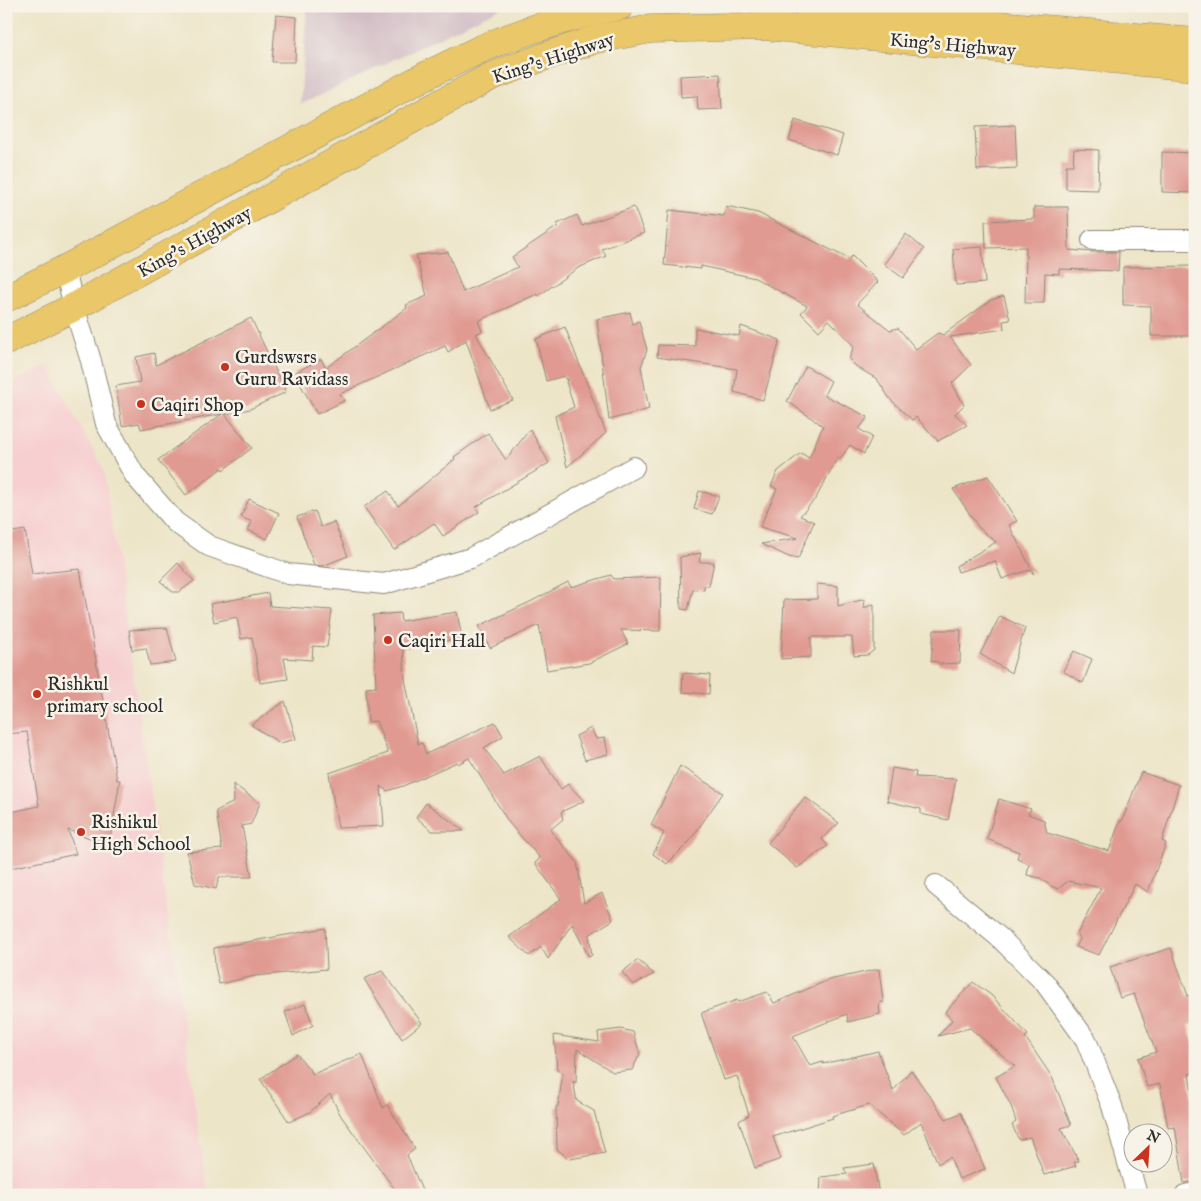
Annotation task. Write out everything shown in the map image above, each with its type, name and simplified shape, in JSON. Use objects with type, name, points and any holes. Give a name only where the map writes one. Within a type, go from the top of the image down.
[{"type":"highway","name":"King's Highway","points":[[6,298],[65,269],[429,74],[481,49],[533,29],[591,12],[620,6]]},
{"type":"highway","name":"King's Highway","points":[[807,6],[895,16],[1195,42]]},
{"type":"highway","name":"King's Highway","points":[[6,342],[74,307],[490,77],[597,39],[651,29],[764,26],[1195,67]]},
{"type":"street","points":[[1092,240],[1195,240]]},
{"type":"street","points":[[65,269],[106,424],[135,476],[175,522],[209,546],[288,574],[384,584],[471,558],[634,467]]},
{"type":"street","points":[[936,885],[1000,938],[1045,983],[1086,1040],[1112,1106],[1137,1195]]},
{"type":"street","points":[[1185,1195],[1195,1193]]},
{"type":"shaded area","points":[[307,6],[504,6],[300,105]]},
{"type":"shaded area","name":"Rishikul High School","points":[[47,365],[104,470],[208,1195],[6,1195],[6,386]]},
{"type":"building","points":[[276,15],[297,17],[295,62],[272,62]]},
{"type":"building","points":[[720,74],[722,109],[698,110],[697,96],[681,97],[680,76]]},
{"type":"building","points":[[795,120],[843,135],[837,155],[789,140]]},
{"type":"building","points":[[1015,125],[1017,168],[977,170],[975,127]]},
{"type":"building","points":[[1074,149],[1099,150],[1098,190],[1066,189],[1066,165],[1073,165]]},
{"type":"building","points":[[1162,152],[1195,153],[1195,193],[1162,192]]},
{"type":"building","points":[[726,206],[758,213],[849,259],[852,256],[878,282],[857,304],[890,330],[898,328],[916,349],[938,333],[943,335],[991,300],[1004,296],[1010,320],[1003,321],[1004,329],[950,337],[971,365],[952,383],[964,405],[955,414],[967,425],[938,441],[916,417],[912,420],[890,399],[877,379],[857,367],[849,359],[854,346],[829,320],[819,331],[801,313],[807,306],[755,278],[701,266],[701,269],[664,265],[669,210],[724,216]]},
{"type":"building","points":[[634,207],[644,233],[602,249],[606,256],[578,268],[538,296],[537,294],[478,321],[482,331],[476,334],[513,400],[490,409],[466,340],[448,352],[445,346],[340,394],[344,401],[317,414],[294,373],[321,359],[326,368],[407,308],[406,305],[427,296],[416,255],[448,252],[463,292],[518,267],[512,257],[558,226],[557,224],[577,215],[582,226]]},
{"type":"building","points":[[1034,207],[1068,207],[1069,250],[1119,252],[1118,271],[1059,269],[1059,274],[1045,273],[1044,303],[1025,303],[1026,247],[986,248],[985,221],[1034,219]]},
{"type":"building","points":[[906,234],[924,249],[903,278],[884,264]]},
{"type":"building","points":[[982,247],[985,283],[956,285],[953,249]]},
{"type":"building","points":[[1193,266],[1193,336],[1151,336],[1151,306],[1123,305],[1123,267]]},
{"type":"building","points":[[630,312],[633,324],[639,321],[647,350],[641,367],[649,409],[609,420],[597,319]]},
{"type":"building","points":[[251,318],[286,392],[250,409],[225,414],[252,448],[186,495],[158,460],[222,414],[141,429],[139,423],[122,426],[116,386],[140,382],[136,357],[154,353],[156,365]]},
{"type":"building","points":[[741,326],[780,340],[763,400],[734,392],[737,369],[657,357],[658,345],[695,346],[695,328],[739,336]]},
{"type":"building","points":[[565,327],[606,433],[567,467],[555,416],[574,407],[566,382],[568,379],[566,380],[564,376],[546,381],[536,339]]},
{"type":"building","points":[[806,366],[831,381],[824,395],[868,417],[859,429],[872,437],[864,454],[850,445],[840,459],[838,457],[816,498],[800,516],[814,522],[798,559],[789,557],[761,544],[798,538],[760,527],[777,489],[771,486],[778,471],[801,453],[809,458],[823,426],[787,401]]},
{"type":"building","points":[[530,429],[549,463],[476,507],[479,512],[443,536],[434,523],[394,550],[364,507],[388,491],[398,506],[455,459],[454,457],[488,433],[506,460]]},
{"type":"building","points":[[988,476],[1017,521],[1009,525],[1034,574],[1029,570],[1002,579],[995,561],[958,572],[956,566],[996,542],[979,528],[953,489]]},
{"type":"building","points":[[699,491],[719,496],[712,514],[694,509]]},
{"type":"building","points":[[249,499],[279,513],[267,539],[248,530],[252,522],[241,517]]},
{"type":"building","points":[[315,511],[321,527],[334,522],[348,556],[322,566],[314,565],[297,517]]},
{"type":"building","points":[[25,530],[32,574],[80,569],[117,780],[120,780],[109,845],[68,830],[76,854],[6,869],[6,813],[39,806],[27,732],[6,734],[6,533]]},
{"type":"building","points":[[701,553],[699,562],[714,562],[709,586],[704,586],[704,590],[693,589],[688,610],[681,609],[680,557]]},
{"type":"building","points":[[178,563],[194,581],[179,592],[173,592],[160,581]]},
{"type":"building","points":[[611,575],[614,579],[661,577],[660,631],[621,630],[628,644],[589,663],[547,670],[539,625],[490,648],[479,626],[568,582],[571,587]]},
{"type":"building","points":[[817,584],[838,586],[838,606],[865,599],[864,608],[874,604],[874,650],[868,655],[854,656],[852,637],[811,637],[811,657],[781,659],[784,600],[817,599]]},
{"type":"building","points":[[268,593],[270,606],[332,610],[327,647],[313,646],[312,660],[284,658],[288,679],[260,683],[252,637],[241,639],[237,617],[214,622],[210,604]]},
{"type":"building","points":[[457,612],[462,638],[403,648],[405,679],[418,744],[422,743],[426,754],[495,722],[503,736],[484,748],[504,775],[540,756],[561,789],[568,784],[584,801],[561,812],[563,819],[550,830],[577,862],[584,903],[602,893],[613,920],[589,935],[592,955],[589,957],[572,924],[548,959],[541,947],[529,956],[509,937],[561,899],[535,863],[540,858],[509,823],[469,758],[403,786],[387,791],[381,786],[384,826],[338,828],[329,773],[388,753],[376,721],[368,722],[366,688],[376,687],[373,615],[400,613],[401,621]]},
{"type":"building","points":[[1000,616],[1025,628],[1011,673],[980,654]]},
{"type":"building","points":[[167,628],[176,662],[150,665],[146,648],[132,650],[129,630]]},
{"type":"building","points":[[934,630],[961,630],[960,663],[939,664],[938,662],[931,661]]},
{"type":"building","points":[[1074,651],[1092,659],[1083,683],[1063,671]]},
{"type":"building","points":[[683,673],[710,675],[709,694],[682,692]]},
{"type":"building","points":[[285,701],[296,739],[280,743],[251,725]]},
{"type":"building","points":[[591,728],[596,739],[605,738],[608,754],[585,760],[576,736]]},
{"type":"building","points":[[680,766],[723,793],[689,842],[667,864],[653,854],[664,833],[651,825]]},
{"type":"building","points":[[892,768],[916,772],[915,777],[956,779],[948,820],[921,814],[921,809],[887,801]]},
{"type":"building","points":[[1141,772],[1179,785],[1162,841],[1166,843],[1148,892],[1135,884],[1099,955],[1076,947],[1080,939],[1077,934],[1101,888],[1068,881],[1058,889],[1051,886],[1040,878],[1027,875],[1029,864],[1017,858],[1019,852],[987,839],[999,799],[1031,809],[1028,814],[1044,820],[1047,833],[1109,851]]},
{"type":"building","points":[[233,784],[260,803],[251,824],[242,826],[252,877],[219,877],[216,889],[195,884],[187,852],[222,849],[216,811],[234,802]]},
{"type":"building","points":[[805,797],[839,823],[822,839],[828,846],[797,868],[768,843]]},
{"type":"building","points":[[426,803],[464,831],[432,831],[416,817]]},
{"type":"building","points":[[325,928],[327,969],[255,976],[219,984],[214,948]]},
{"type":"building","points":[[1171,948],[1188,996],[1195,994],[1195,1023],[1188,1026],[1195,1048],[1195,1072],[1189,1074],[1195,1112],[1195,1181],[1184,1183],[1175,1127],[1174,1124],[1167,1124],[1160,1084],[1147,1087],[1138,1058],[1156,1052],[1134,994],[1120,998],[1110,967]]},
{"type":"building","points":[[638,960],[654,974],[633,985],[622,972]]},
{"type":"building","points":[[879,969],[883,1002],[879,1003],[880,1014],[848,1022],[847,1014],[793,1036],[810,1066],[878,1051],[893,1091],[911,1070],[946,1119],[961,1113],[985,1169],[959,1179],[950,1157],[938,1164],[921,1122],[904,1135],[869,1105],[773,1137],[781,1159],[755,1168],[739,1121],[749,1115],[737,1076],[724,1080],[701,1013],[767,992],[774,1003],[829,980]]},
{"type":"building","points":[[382,971],[422,1023],[402,1039],[364,979]]},
{"type":"building","points":[[973,982],[991,995],[1028,1035],[1025,1037],[1052,1077],[1071,1125],[1061,1128],[1079,1161],[1074,1162],[1076,1166],[1044,1175],[1030,1137],[1019,1140],[1012,1125],[1016,1122],[1011,1106],[996,1077],[1015,1066],[970,1028],[938,1036],[952,1020],[945,1012]]},
{"type":"building","points":[[305,1004],[313,1025],[293,1036],[285,1012]]},
{"type":"building","points":[[621,1029],[633,1032],[640,1054],[632,1070],[613,1072],[577,1049],[576,1083],[573,1081],[577,1101],[594,1111],[605,1153],[569,1159],[557,1149],[556,1107],[558,1106],[563,1073],[557,1069],[554,1035],[599,1042],[598,1032]]},
{"type":"building","points":[[297,1054],[313,1074],[362,1054],[383,1108],[387,1105],[415,1149],[407,1155],[424,1195],[399,1195],[341,1116],[330,1094],[310,1112],[289,1122],[260,1079]]},
{"type":"building","points":[[874,1164],[879,1195],[820,1195],[821,1177],[847,1174],[844,1168]]},
{"type":"place","name":"Gurdswsrs Guru Ravidass","points":[[225,367]]},
{"type":"place","name":"Caqiri Shop","points":[[141,404]]},
{"type":"place","name":"Caqiri Hall","points":[[388,640]]},
{"type":"place","name":"Rishkul primary school","points":[[37,694]]},
{"type":"place","name":"Rishikul High School","points":[[81,832]]}]
